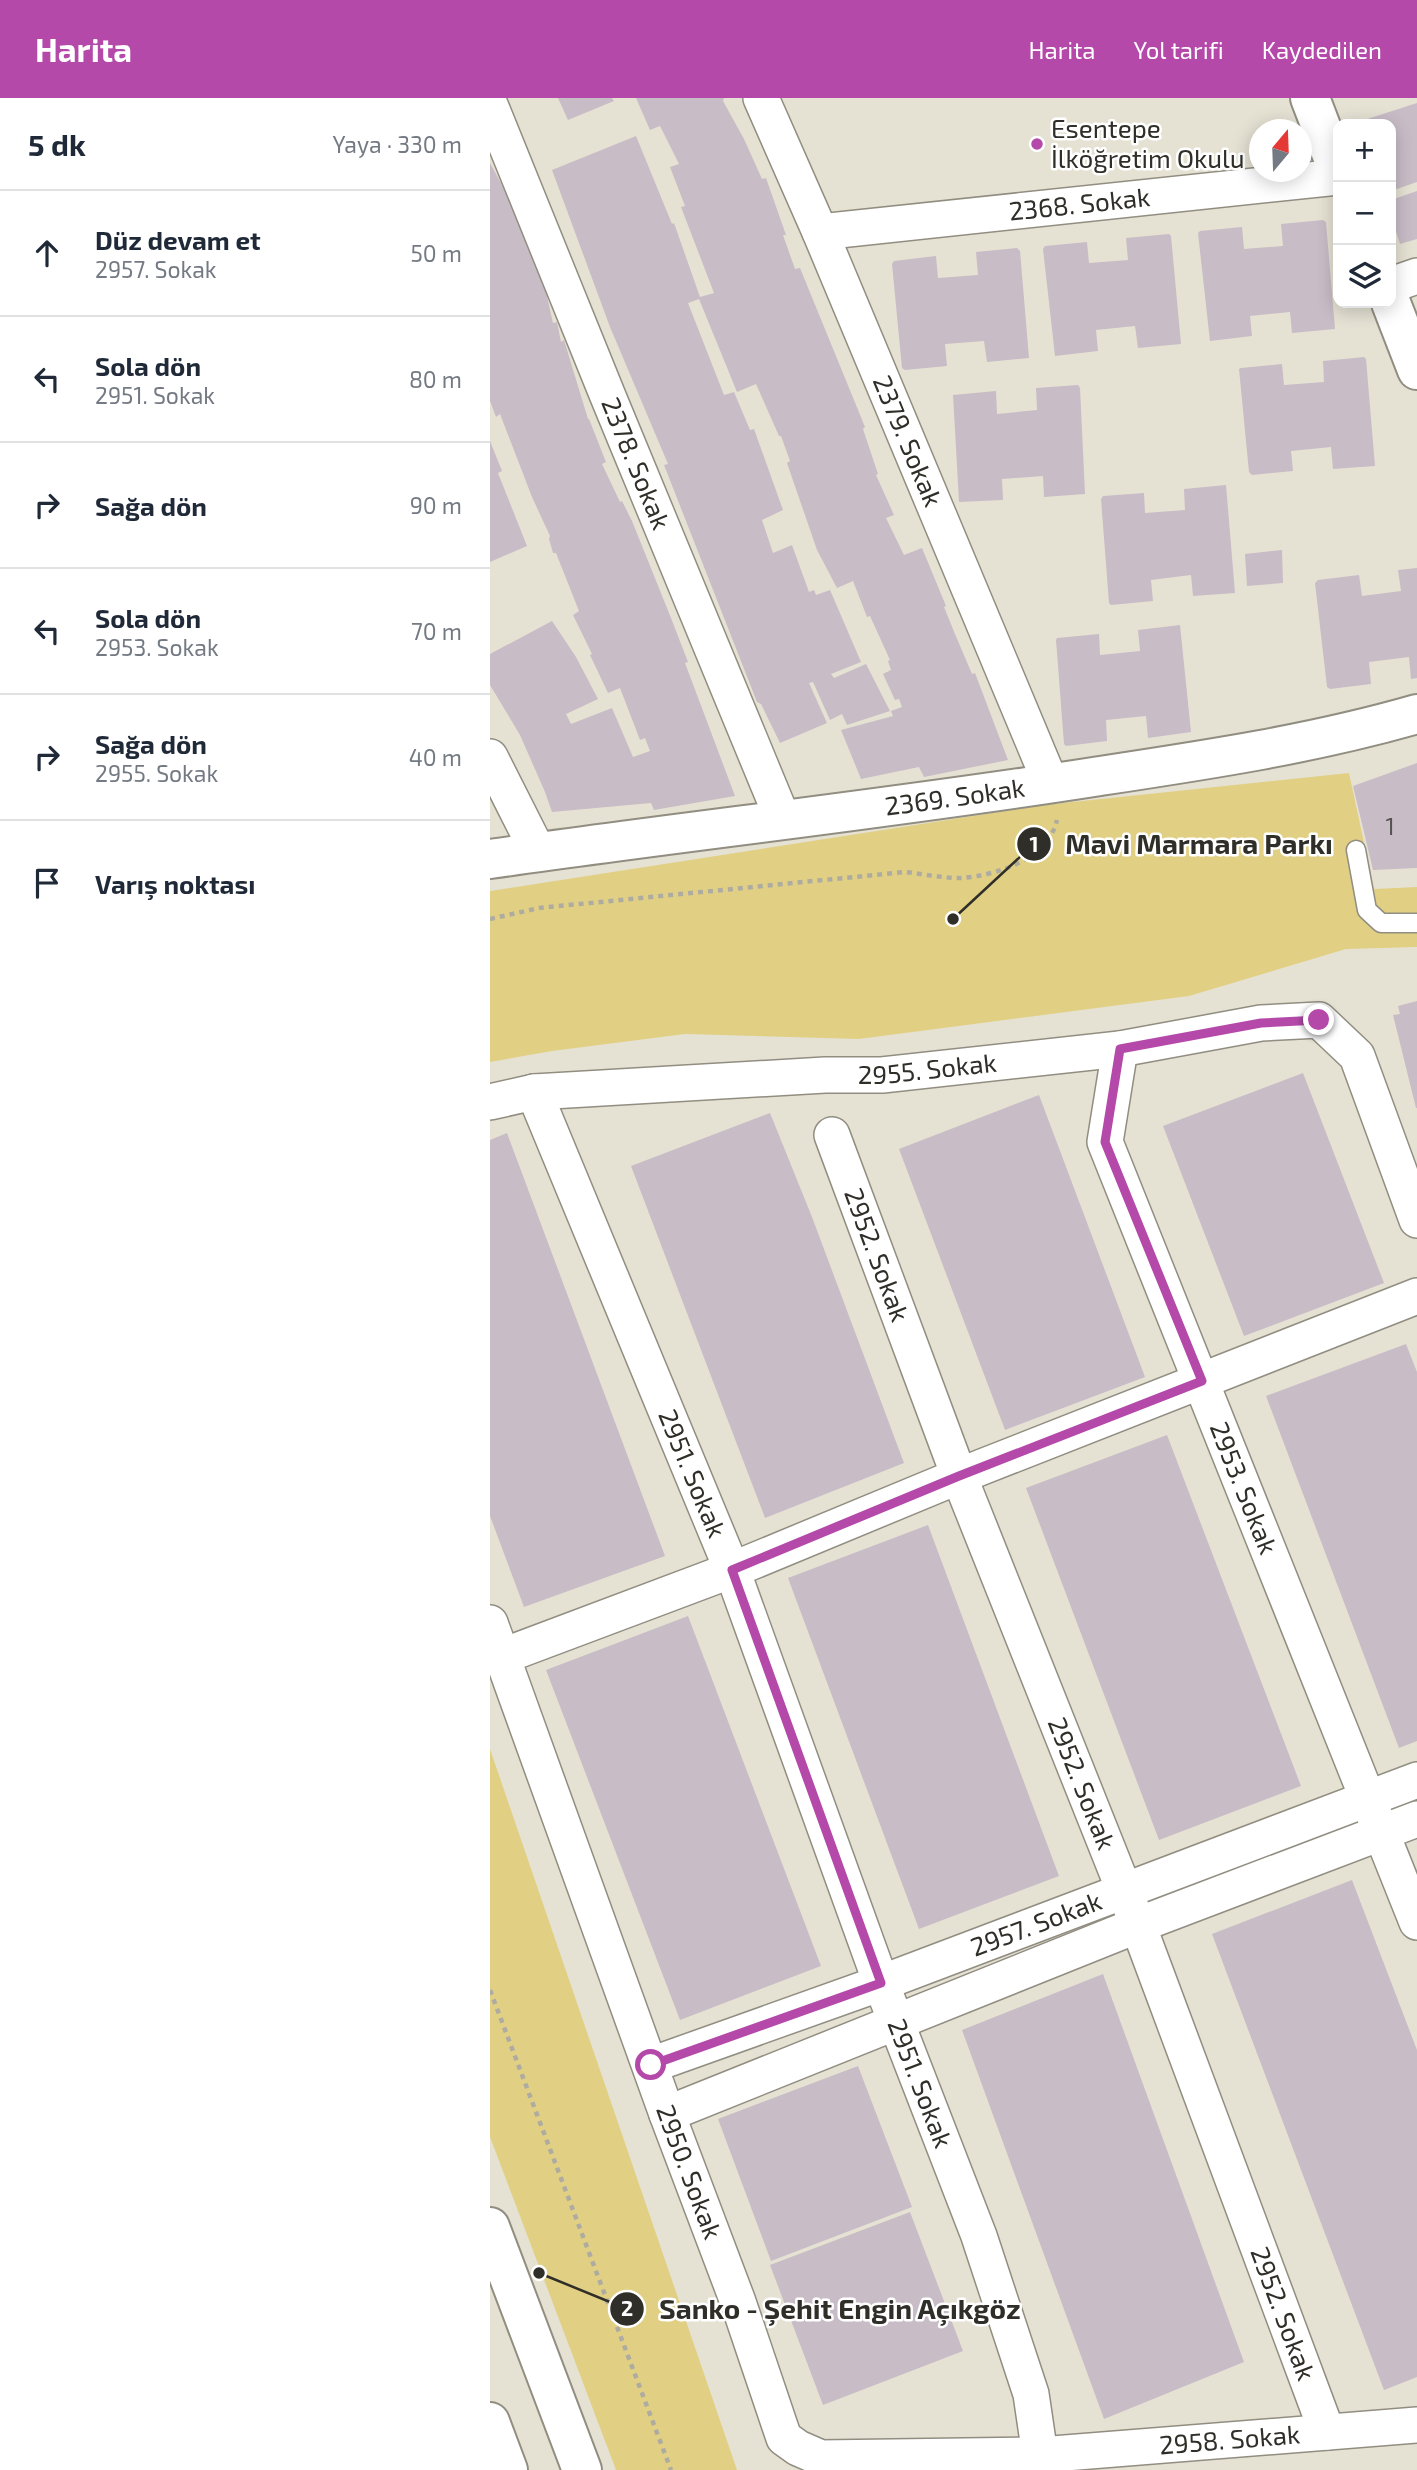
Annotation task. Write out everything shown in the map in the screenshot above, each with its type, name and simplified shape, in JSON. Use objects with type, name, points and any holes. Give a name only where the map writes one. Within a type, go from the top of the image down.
[{"type":"street","name":"2379. Sokak","points":[[761,98],[820,232],[1051,784]]},
{"type":"street","points":[[1317,100],[1333,154]]},
{"type":"street","name":"2378. Sokak","points":[[490,105],[783,820]]},
{"type":"street","name":"2368. Sokak","points":[[820,232],[1333,178]]},
{"type":"street","points":[[1396,283],[1417,276]]},
{"type":"street","points":[[1393,308],[1417,370]]},
{"type":"street","name":"2369. Sokak","points":[[490,859],[1051,784],[1211,759],[1342,734],[1417,713]]},
{"type":"street","points":[[490,757],[538,852]]},
{"type":"street","name":"2955. Sokak","points":[[534,1093],[825,1074],[881,1075],[1120,1049],[1261,1023],[1319,1020],[1357,1056],[1417,1220]]},
{"type":"street","name":"2953. Sokak","points":[[1120,1049],[1105,1142],[1417,1922]]},
{"type":"street","points":[[490,1102],[534,1093]]},
{"type":"street","name":"2951. Sokak","points":[[534,1093],[732,1570],[881,1983],[979,2236],[1031,2394],[1040,2455]]},
{"type":"street","name":"2952. Sokak","points":[[832,1135],[959,1476],[1138,1925],[1327,2432]]},
{"type":"street","points":[[503,1656],[732,1570],[959,1476],[1417,1296]]},
{"type":"street","name":"2950. Sokak","points":[[490,1623],[667,2114],[738,2302],[784,2438],[797,2448],[821,2458],[1040,2455]]},
{"type":"street","name":"2957. Sokak","points":[[651,2065],[881,1983],[1417,1780]]},
{"type":"street","name":"2957. Sokak","points":[[667,2114],[1138,1925],[1417,1819]]},
{"type":"street","points":[[490,2227],[582,2470]]},
{"type":"street","points":[[490,2422],[508,2470]]},
{"type":"street","name":"2958. Sokak","points":[[1040,2455],[1417,2425]]},
{"type":"lane","points":[[1356,850],[1367,910],[1381,923],[1417,923]]},
{"type":"path","points":[[490,919],[539,908],[905,872],[958,878],[988,873],[1036,855],[1055,829],[1058,812],[1051,784]]},
{"type":"path","points":[[490,1990],[671,2470]]},
{"type":"shaded area","points":[[1349,773],[1374,889],[1417,887],[1417,947],[1346,949],[1189,996],[859,1039],[685,1034],[490,1062],[490,891],[1044,805]]},
{"type":"shaded area","points":[[490,1749],[737,2470],[616,2470],[490,2137]]},
{"type":"building","points":[[558,98],[612,98],[614,101],[568,120]]},
{"type":"building","points":[[636,98],[724,98],[723,101],[762,179],[766,178],[795,269],[800,268],[865,427],[863,429],[878,474],[876,475],[894,515],[886,518],[904,555],[922,548],[955,634],[972,674],[975,673],[1008,760],[924,777],[919,767],[861,779],[841,730],[893,716],[891,711],[902,707],[899,699],[895,700],[883,674],[891,670],[890,660],[870,616],[867,617],[853,581],[837,588],[817,550],[787,463],[790,461],[781,436],[756,384],[737,392],[699,299],[688,303],[724,395],[734,392],[750,430],[754,429],[783,510],[762,520],[773,553],[792,545],[809,592],[814,590],[816,595],[830,590],[861,662],[831,674],[834,678],[866,664],[890,711],[847,725],[842,714],[830,720],[813,682],[809,683],[827,723],[780,743],[761,704],[757,702],[664,465],[668,464],[610,327],[552,170],[636,136],[672,224],[674,223],[700,297],[714,293],[681,207],[685,206],[670,167],[679,164],[660,126],[650,130]]},
{"type":"building","points":[[1417,103],[1417,182],[1396,189],[1396,119],[1367,119]]},
{"type":"building","points":[[490,163],[540,265],[553,323],[557,322],[561,342],[564,340],[588,419],[606,462],[602,464],[632,521],[671,618],[735,796],[654,810],[651,803],[552,812],[520,735],[490,685],[490,654],[552,621],[576,657],[598,699],[566,714],[571,724],[612,708],[633,757],[650,751],[645,738],[640,740],[620,688],[608,693],[590,655],[592,654],[573,615],[579,611],[556,553],[553,553],[550,536],[500,414],[496,417],[490,401]]},
{"type":"building","points":[[1417,191],[1417,239],[1400,244],[1396,232],[1396,198]]},
{"type":"building","points":[[1323,220],[1326,222],[1335,329],[1292,333],[1290,312],[1250,316],[1252,336],[1210,341],[1198,233],[1242,227],[1244,249],[1283,246],[1281,224]]},
{"type":"building","points":[[1169,234],[1181,344],[1138,348],[1135,326],[1096,330],[1098,351],[1055,356],[1043,249],[1045,246],[1087,242],[1089,263],[1128,260],[1126,238]]},
{"type":"building","points":[[1017,248],[1020,251],[1029,358],[987,362],[984,341],[945,344],[947,366],[905,370],[902,368],[892,264],[894,261],[936,256],[938,278],[978,275],[976,252]]},
{"type":"building","points":[[1364,357],[1375,466],[1333,469],[1331,447],[1291,451],[1293,471],[1252,475],[1249,472],[1239,369],[1282,364],[1284,385],[1324,382],[1323,361]]},
{"type":"building","points":[[1078,385],[1085,494],[1044,497],[1043,476],[1002,479],[1003,500],[959,502],[953,395],[996,391],[997,414],[1037,410],[1036,388]]},
{"type":"building","points":[[490,441],[502,471],[498,473],[527,546],[490,562]]},
{"type":"building","points":[[1226,485],[1235,593],[1193,596],[1191,575],[1151,580],[1153,601],[1111,605],[1101,499],[1103,496],[1144,493],[1145,513],[1185,510],[1184,489]]},
{"type":"building","points":[[1282,550],[1283,583],[1247,586],[1245,554]]},
{"type":"building","points":[[1417,568],[1417,678],[1411,679],[1409,657],[1369,662],[1371,684],[1330,689],[1327,687],[1315,583],[1318,580],[1359,575],[1362,596],[1401,591],[1398,570]]},
{"type":"building","points":[[1180,625],[1191,732],[1148,738],[1146,716],[1106,720],[1107,741],[1066,746],[1057,638],[1099,634],[1100,655],[1140,651],[1138,630]]},
{"type":"building","points":[[1417,763],[1417,868],[1373,870],[1353,786]]},
{"type":"building","points":[[1417,1001],[1416,1108],[1393,1015],[1400,1014],[1398,1006]]},
{"type":"building","points":[[1303,1073],[1384,1283],[1244,1336],[1163,1126]]},
{"type":"building","points":[[1039,1095],[1145,1377],[1005,1430],[899,1149]]},
{"type":"building","points":[[770,1113],[904,1463],[765,1518],[631,1166]]},
{"type":"building","points":[[507,1133],[665,1556],[524,1607],[490,1516],[490,1140]]},
{"type":"building","points":[[1406,1344],[1417,1372],[1417,1741],[1399,1748],[1266,1396]]},
{"type":"building","points":[[1167,1435],[1301,1786],[1159,1840],[1026,1488]]},
{"type":"building","points":[[928,1525],[1059,1876],[919,1929],[788,1578]]},
{"type":"building","points":[[688,1616],[821,1966],[680,2020],[546,1670]]},
{"type":"building","points":[[1352,1880],[1417,2050],[1417,2377],[1384,2390],[1212,1934]]},
{"type":"building","points":[[1103,1974],[1244,2362],[1104,2419],[962,2030]]},
{"type":"building","points":[[858,2066],[912,2207],[771,2261],[718,2119]]},
{"type":"building","points":[[910,2212],[963,2351],[823,2405],[770,2265]]},
{"type":"place","name":"Esentepe İlköğretim Okulu","points":[[1037,144]]},
{"type":"place","name":"Mavi Marmara Parkı","points":[[953,919]]},
{"type":"place","name":"Sanko - Şehit Engin Açıkgöz","points":[[539,2273]]},
{"type":"route","points":[[651,2065],[881,1983],[732,1570],[959,1476],[1202,1381],[1105,1142],[1120,1049],[1261,1023],[1319,1020]]}]
